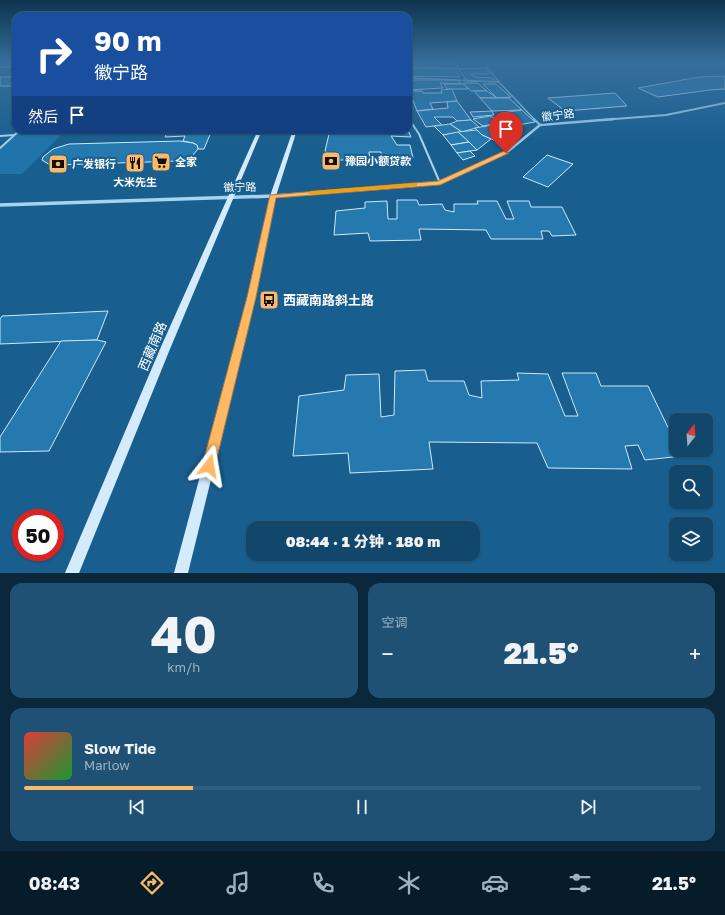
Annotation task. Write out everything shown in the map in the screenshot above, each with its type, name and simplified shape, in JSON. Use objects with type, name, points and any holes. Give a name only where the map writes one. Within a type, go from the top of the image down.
[{"type":"main road","name":"西藏南路","points":[[72,573],[165,349],[258,134]]},
{"type":"main road","points":[[181,573],[252,297],[273,196],[294,134]]},
{"type":"street","name":"徽宁路","points":[[0,204],[231,196],[273,196],[440,183],[506,153],[540,125],[666,115],[725,103]]},
{"type":"lane","points":[[506,90],[540,125]]},
{"type":"lane","points":[[412,124],[419,134],[440,183]]},
{"type":"lane","points":[[0,136],[15,135]]},
{"type":"lane","points":[[0,148],[15,135]]},
{"type":"shaded area","points":[[16,134],[62,134],[22,174],[0,174],[0,148]]},
{"type":"building","points":[[441,90],[452,90],[457,101],[430,103],[433,109],[417,111],[412,98],[412,91],[422,91],[423,93],[442,93]]},
{"type":"building","points":[[470,90],[487,91],[471,91]]},
{"type":"building","points":[[489,90],[503,90],[511,97],[497,98]]},
{"type":"building","points":[[642,90],[714,90],[710,90],[658,97]]},
{"type":"building","points":[[474,91],[487,91],[497,98],[480,98]]},
{"type":"building","points":[[615,93],[627,106],[565,111],[548,98]]},
{"type":"building","points":[[480,98],[509,98],[522,110],[492,111]]},
{"type":"building","points":[[457,101],[471,120],[457,121],[453,117],[434,117],[442,125],[426,127],[417,111],[448,108],[447,102]]},
{"type":"building","points":[[522,110],[535,122],[518,125],[501,113]]},
{"type":"building","points":[[492,111],[494,115],[473,117],[470,112]]},
{"type":"building","points":[[490,116],[502,122],[483,126],[473,119]]},
{"type":"building","points":[[471,120],[479,127],[462,132],[450,124],[457,121]]},
{"type":"building","points":[[504,123],[511,128],[507,129],[512,131],[496,141],[482,135],[475,128]]},
{"type":"building","points":[[450,124],[462,132],[443,135],[434,126]]},
{"type":"building","points":[[477,130],[482,135],[491,139],[477,150],[458,132]]},
{"type":"building","points":[[458,132],[469,142],[451,145],[443,135]]},
{"type":"building","points":[[166,134],[210,134],[204,149],[198,149],[197,145],[183,141],[185,136],[165,137]]},
{"type":"building","points":[[329,134],[410,134],[411,137],[391,136],[397,145],[410,145],[413,158],[382,159],[381,152],[369,152],[370,160],[338,160],[325,151]]},
{"type":"building","points":[[180,141],[193,143],[197,145],[198,149],[192,156],[177,161],[50,165],[42,160],[43,157],[53,149],[69,144]]},
{"type":"building","points":[[469,142],[477,150],[457,153],[451,145]]},
{"type":"building","points":[[470,151],[475,156],[463,160],[457,153]]},
{"type":"building","points":[[547,155],[573,164],[548,187],[523,177]]},
{"type":"building","points":[[397,200],[417,200],[419,205],[442,204],[445,210],[454,212],[454,204],[478,204],[477,201],[497,201],[506,219],[514,219],[507,201],[529,201],[531,207],[562,207],[576,235],[552,236],[549,231],[541,231],[543,239],[491,239],[486,230],[419,229],[421,240],[370,241],[368,233],[334,235],[336,211],[365,208],[365,202],[387,201],[388,219],[397,219]]},
{"type":"building","points":[[108,311],[97,340],[0,344],[0,319],[2,316]]},
{"type":"building","points":[[97,340],[106,342],[49,451],[0,452],[0,437],[61,341]]},
{"type":"building","points":[[425,370],[428,381],[464,381],[469,395],[482,398],[481,381],[519,380],[517,373],[548,374],[565,416],[578,416],[562,373],[596,373],[601,386],[648,386],[669,430],[669,457],[673,457],[645,460],[638,445],[625,446],[632,469],[548,468],[537,443],[429,442],[433,469],[350,473],[348,453],[293,456],[299,396],[344,390],[346,375],[379,374],[381,417],[394,415],[395,371]]},
{"type":"slow traffic","points":[[311,193],[414,185]]},
{"type":"place","name":"豫园小额贷款","points":[[331,161]]},
{"type":"place","name":"全家","points":[[161,162]]},
{"type":"place","name":"大米先生","points":[[135,163]]},
{"type":"place","name":"广发银行","points":[[58,164]]},
{"type":"place","name":"西藏南路斜土路","points":[[269,300]]},
{"type":"route","points":[[209,466],[252,297],[273,196],[440,183],[506,153]]}]
